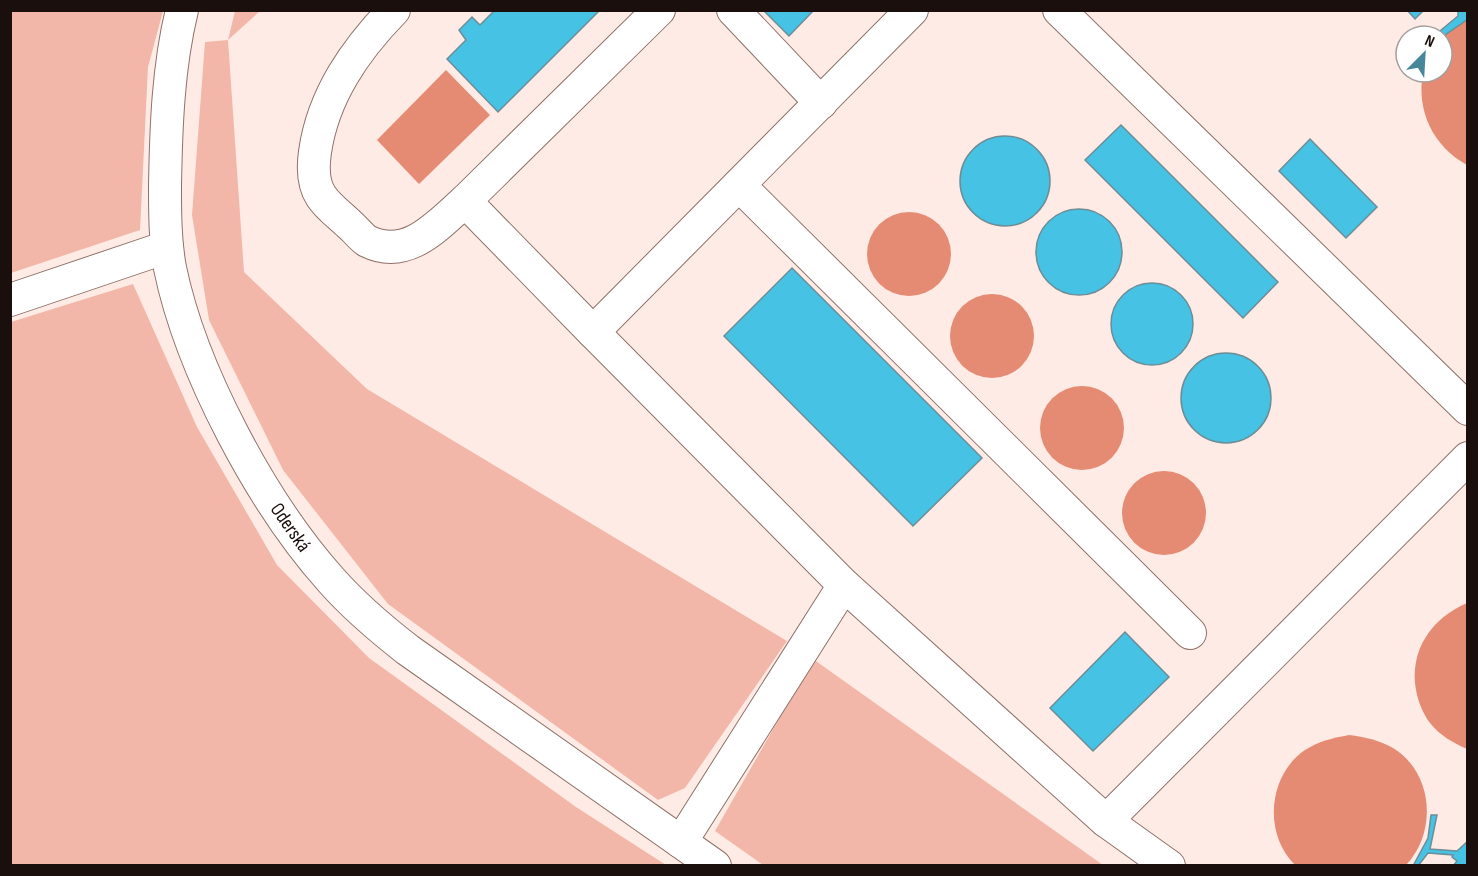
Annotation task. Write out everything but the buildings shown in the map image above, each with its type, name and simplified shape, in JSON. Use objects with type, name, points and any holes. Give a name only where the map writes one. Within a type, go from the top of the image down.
[{"type":"street","name":"Oderská","points":[[182,10],[174,54],[166,146],[167,247],[179,306],[214,395],[271,499],[307,551],[331,580],[356,606],[408,650],[715,866]]},
{"type":"street","points":[[394,10],[363,44],[339,81],[323,114],[314,158],[316,186],[321,197],[366,240],[388,248],[417,242],[465,201],[659,10]]},
{"type":"street","points":[[733,10],[821,103]]},
{"type":"street","points":[[593,332],[912,10]]},
{"type":"street","points":[[1059,10],[1467,409]]},
{"type":"street","points":[[739,185],[1190,633]]},
{"type":"street","points":[[465,201],[844,585],[1106,821],[1169,866]]},
{"type":"street","points":[[10,300],[167,247]]},
{"type":"street","points":[[1106,821],[1467,458]]},
{"type":"street","points":[[681,842],[844,585]]},
{"type":"shaded area","points":[[10,11],[163,11],[148,67],[140,230],[11,273]]},
{"type":"shaded area","points":[[235,11],[260,11],[228,40]]},
{"type":"shaded area","points":[[1467,15],[1467,165],[1455,157],[1436,138],[1425,114],[1422,100],[1421,84],[1454,84],[1454,26]]},
{"type":"shaded area","points":[[228,40],[244,272],[367,389],[787,641],[685,788],[658,800],[388,604],[283,470],[209,320],[192,215],[205,42]]},
{"type":"shaded area","points":[[446,70],[490,115],[419,184],[377,140]]},
{"type":"shaded area","points":[[909,212],[925,215],[939,224],[948,238],[951,254],[948,270],[939,284],[925,293],[909,296],[893,293],[879,284],[870,270],[867,254],[870,238],[879,224],[893,215]]},
{"type":"shaded area","points":[[133,284],[197,427],[277,565],[369,658],[576,807],[666,865],[11,865],[11,322]]},
{"type":"shaded area","points":[[992,294],[1008,297],[1022,306],[1031,320],[1034,336],[1031,352],[1022,366],[1008,375],[992,378],[976,375],[962,366],[953,352],[950,336],[953,320],[962,306],[976,297]]},
{"type":"shaded area","points":[[1082,386],[1098,389],[1112,398],[1121,412],[1124,428],[1121,444],[1112,458],[1098,467],[1082,470],[1066,467],[1052,458],[1043,444],[1040,428],[1043,412],[1052,398],[1066,389]]},
{"type":"shaded area","points":[[1164,471],[1180,474],[1194,483],[1203,497],[1206,513],[1203,529],[1194,543],[1180,552],[1164,555],[1148,552],[1134,543],[1125,529],[1122,513],[1125,497],[1134,483],[1148,474]]},
{"type":"shaded area","points":[[1468,603],[1467,749],[1452,742],[1434,728],[1427,719],[1418,699],[1415,675],[1416,662],[1426,637],[1443,617]]},
{"type":"shaded area","points":[[813,659],[1103,865],[763,865],[715,831]]},
{"type":"shaded area","points":[[1349,735],[1372,739],[1393,748],[1407,759],[1417,772],[1426,804],[1426,821],[1423,837],[1416,852],[1406,865],[1295,865],[1285,852],[1278,837],[1274,822],[1274,805],[1283,774],[1305,750],[1326,740]]}]
